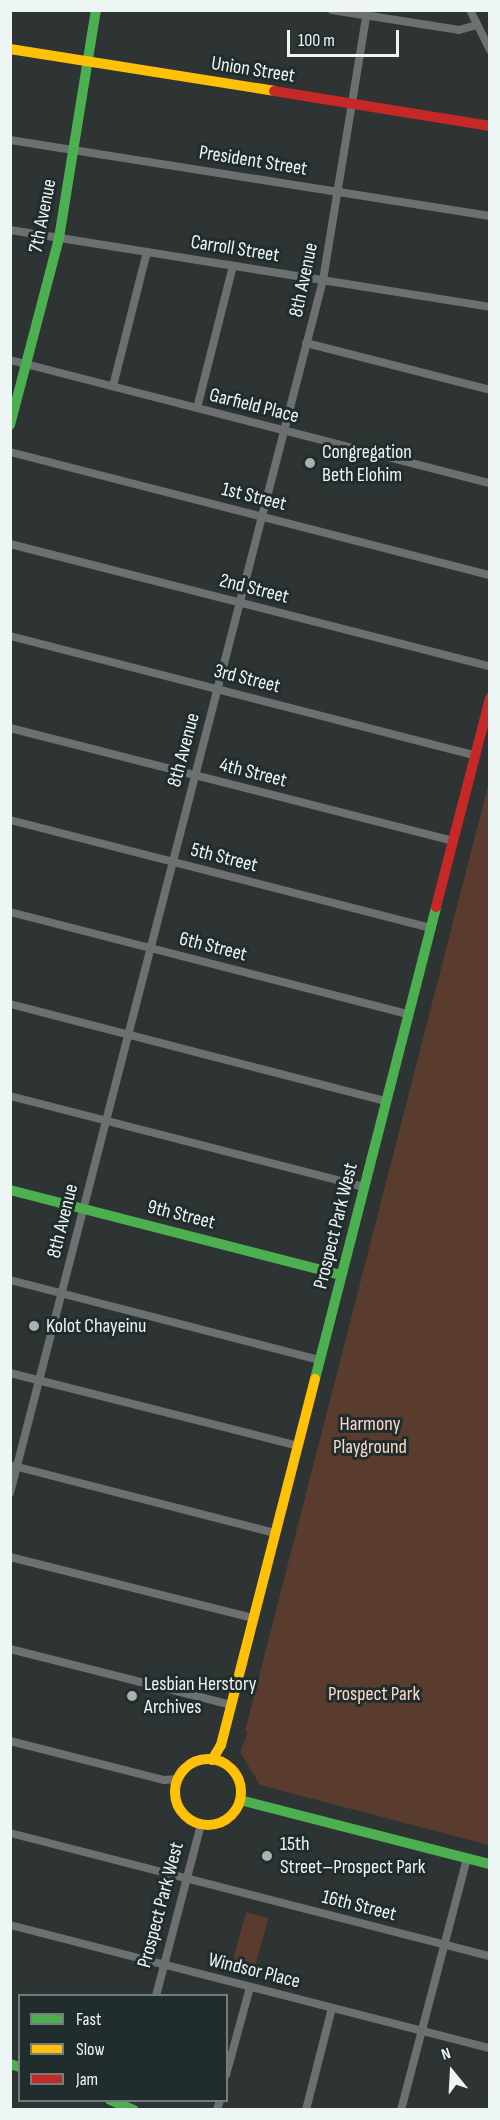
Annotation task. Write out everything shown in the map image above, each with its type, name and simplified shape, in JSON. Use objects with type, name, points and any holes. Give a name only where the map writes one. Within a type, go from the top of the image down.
[{"type":"street","name":"7th Avenue","points":[[10,424],[59,238],[96,10]]},
{"type":"street","points":[[332,10],[367,13],[459,30],[476,25]]},
{"type":"street","points":[[470,10],[489,50]]},
{"type":"street","name":"8th Avenue","points":[[10,1493],[14,1465],[62,1294],[322,280],[367,13]]},
{"type":"street","name":"Union Street","points":[[10,49],[489,126]]},
{"type":"street","name":"President Street","points":[[10,140],[489,216]]},
{"type":"street","name":"Carroll Street","points":[[10,230],[489,307]]},
{"type":"street","points":[[113,386],[147,252]]},
{"type":"street","points":[[197,408],[233,266]]},
{"type":"street","points":[[306,343],[489,390]]},
{"type":"street","name":"Garfield Place","points":[[10,360],[489,483]]},
{"type":"street","name":"1st Street","points":[[10,452],[489,575]]},
{"type":"street","name":"2nd Street","points":[[10,544],[489,666]]},
{"type":"street","name":"3rd Street","points":[[10,636],[475,755]]},
{"type":"street","name":"Prospect Park West","points":[[212,1760],[221,1745],[489,698]]},
{"type":"street","name":"4th Street","points":[[10,728],[453,841]]},
{"type":"street","name":"5th Street","points":[[10,820],[430,928]]},
{"type":"street","name":"6th Street","points":[[10,912],[408,1014]]},
{"type":"street","points":[[10,1004],[386,1101]]},
{"type":"street","points":[[10,1096],[364,1187]]},
{"type":"street","name":"9th Street","points":[[10,1190],[342,1275]]},
{"type":"street","points":[[10,1280],[320,1360]]},
{"type":"street","points":[[10,1372],[298,1446]]},
{"type":"street","points":[[14,1465],[275,1533]]},
{"type":"street","points":[[10,1557],[253,1618]]},
{"type":"street","points":[[10,1648],[231,1705]]},
{"type":"street","points":[[10,1741],[164,1780],[178,1779]]},
{"type":"street","points":[[212,1760],[233,1772],[240,1788],[240,1800],[227,1818],[201,1824],[187,1817],[178,1805],[178,1779],[190,1765],[212,1760]]},
{"type":"street","points":[[240,1800],[489,1864]]},
{"type":"street","name":"Prospect Park West","points":[[156,1994],[201,1824]]},
{"type":"street","name":"16th Street","points":[[10,1833],[489,1956]]},
{"type":"street","points":[[401,2109],[467,1858]]},
{"type":"street","name":"Windsor Place","points":[[10,1925],[489,2048]]},
{"type":"street","points":[[228,2068],[250,1987]]},
{"type":"street","points":[[306,2109],[332,2008]]},
{"type":"green space","name":"Prospect Park","points":[[489,782],[489,1845],[260,1785],[240,1752],[248,1732],[245,1731]]},
{"type":"green space","points":[[246,1912],[268,1918],[254,1972],[232,1966]]},
{"type":"traffic: fast","points":[[10,425],[59,238],[96,10]]},
{"type":"traffic: fast","points":[[315,1379],[436,907]]},
{"type":"traffic: fast","points":[[10,1190],[341,1275]]},
{"type":"traffic: fast","points":[[240,1800],[490,1864]]},
{"type":"traffic: fast","points":[[10,2064],[18,2066]]},
{"type":"traffic: fast","points":[[115,2102],[134,2110]]},
{"type":"traffic: slow","points":[[10,49],[274,91]]},
{"type":"traffic: slow","points":[[212,1760],[221,1745],[315,1379]]},
{"type":"traffic: slow","points":[[208,1759],[220,1762],[231,1769],[238,1780],[241,1792],[238,1804],[231,1815],[220,1822],[208,1825],[196,1822],[185,1815],[178,1804],[175,1792],[178,1780],[185,1769],[196,1762],[208,1759]]},
{"type":"traffic: jam","points":[[274,91],[490,126]]},
{"type":"traffic: jam","points":[[436,907],[490,698]]},
{"type":"place","name":"Congregation Beth Elohim","points":[[310,463]]},
{"type":"place","name":"Kolot Chayeinu","points":[[34,1326]]},
{"type":"place","name":"Lesbian Herstory Archives","points":[[132,1696]]},
{"type":"place","name":"15th Street–Prospect Park","points":[[267,1856]]},
{"type":"park label","name":"Harmony Playground","points":[[370,1436]]}]
